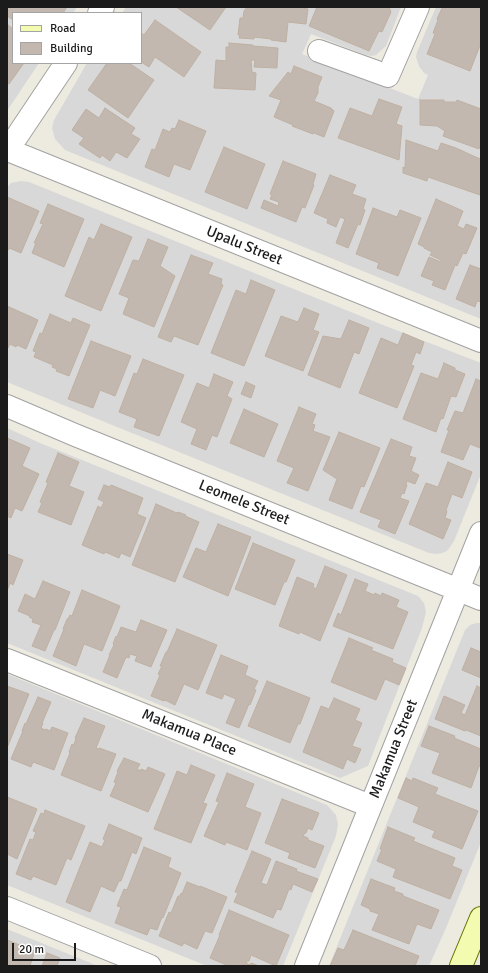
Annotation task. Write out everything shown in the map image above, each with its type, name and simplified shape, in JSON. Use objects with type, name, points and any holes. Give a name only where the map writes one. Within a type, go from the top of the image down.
[{"type":"main road","points":[[461,966],[481,918]]},
{"type":"street","points":[[319,51],[388,76],[418,7]]},
{"type":"street","points":[[8,150],[65,64]]},
{"type":"street","name":"Upalu Street","points":[[8,150],[481,341]]},
{"type":"street","name":"Leomele Street","points":[[7,406],[75,436],[481,599]]},
{"type":"street","name":"Makamua Street","points":[[306,966],[481,533]]},
{"type":"street","name":"Makamua Place","points":[[7,660],[370,806]]},
{"type":"street","points":[[7,908],[150,966]]},
{"type":"shaded area","points":[[7,7],[77,7],[74,12],[12,12],[12,64],[38,64],[7,111]]},
{"type":"shaded area","points":[[126,7],[401,7],[386,46],[376,55],[366,55],[311,34],[302,54],[418,99],[428,75],[424,73],[419,66],[416,57],[436,7],[481,7],[481,319],[65,150],[55,139],[52,128],[54,120],[86,64],[142,64],[142,12],[123,12]]},
{"type":"shaded area","points":[[21,181],[29,182],[481,363],[481,474],[454,541],[447,551],[437,554],[429,553],[7,382],[7,187],[11,183]]},
{"type":"shaded area","points":[[7,428],[40,443],[418,596],[424,603],[426,612],[422,628],[368,766],[340,778],[7,643]]},
{"type":"shaded area","points":[[481,623],[481,842],[446,928],[429,966],[329,966],[465,630],[470,625]]},
{"type":"shaded area","points":[[7,674],[327,805],[336,815],[338,824],[336,836],[283,966],[207,966],[7,885]]},
{"type":"shaded area","points":[[7,929],[98,966],[7,966]]},
{"type":"building","points":[[7,7],[67,7],[64,12],[12,12],[12,19],[7,16]]},
{"type":"building","points":[[176,7],[226,7],[210,30]]},
{"type":"building","points":[[247,7],[302,7],[308,9],[306,24],[288,22],[286,42],[254,37],[254,39],[239,38],[240,18],[243,18],[244,11]]},
{"type":"building","points":[[317,7],[389,7],[391,12],[382,32],[379,31],[369,51],[309,26]]},
{"type":"building","points":[[481,7],[481,43],[470,71],[427,54],[435,34],[433,33],[438,20],[437,19],[442,8]]},
{"type":"building","points":[[155,20],[201,52],[184,77],[155,57],[149,67],[142,63],[142,34],[144,35]]},
{"type":"building","points":[[7,24],[12,28],[12,64],[23,64],[9,84],[7,83]]},
{"type":"building","points":[[229,43],[278,48],[277,68],[254,67],[255,60],[251,60],[252,72],[256,73],[255,90],[214,88],[216,60],[226,61],[226,47],[229,47]]},
{"type":"building","points":[[106,64],[130,64],[154,80],[128,118],[88,90]]},
{"type":"building","points":[[294,66],[322,77],[318,87],[318,93],[314,101],[331,108],[334,111],[324,137],[292,126],[293,125],[274,117],[281,100],[269,96],[288,72],[291,74]]},
{"type":"building","points":[[379,99],[402,107],[396,124],[402,126],[399,160],[338,138],[350,108],[372,116]]},
{"type":"building","points":[[420,100],[444,100],[444,102],[456,102],[457,100],[481,109],[481,144],[479,149],[443,136],[445,131],[437,126],[420,125]]},
{"type":"building","points":[[105,108],[135,128],[131,134],[140,139],[127,158],[116,152],[110,161],[102,155],[100,158],[79,144],[84,138],[72,130],[86,109],[99,118]]},
{"type":"building","points":[[179,120],[206,131],[190,170],[174,164],[169,177],[145,167],[152,149],[155,150],[163,129],[170,132],[172,128],[175,129]]},
{"type":"building","points":[[406,140],[438,151],[441,143],[480,159],[481,155],[480,195],[428,177],[427,181],[403,173],[403,167],[405,168]]},
{"type":"building","points":[[224,147],[265,164],[247,209],[205,192]]},
{"type":"building","points":[[283,161],[316,174],[314,185],[305,208],[302,207],[296,222],[261,208],[264,200],[278,206],[279,202],[270,199],[272,195],[270,194]]},
{"type":"building","points":[[330,175],[356,185],[352,194],[366,199],[363,209],[365,210],[360,225],[358,224],[348,248],[336,243],[345,219],[340,217],[336,227],[327,223],[328,219],[314,213]]},
{"type":"building","points":[[7,197],[39,211],[21,253],[9,248],[7,252]]},
{"type":"building","points":[[436,199],[463,211],[457,226],[464,229],[466,224],[477,228],[466,254],[463,253],[457,266],[455,265],[445,290],[432,285],[434,281],[421,276],[429,257],[441,262],[441,260],[430,255],[432,252],[418,244]]},
{"type":"building","points":[[48,204],[84,219],[64,267],[32,253],[36,243],[34,243],[43,224],[40,223]]},
{"type":"building","points":[[373,208],[397,217],[400,210],[421,218],[398,276],[377,268],[379,263],[356,254]]},
{"type":"building","points":[[101,224],[132,237],[101,311],[65,296],[89,237],[94,240]]},
{"type":"building","points":[[148,239],[168,247],[160,266],[175,276],[154,327],[123,314],[129,298],[119,294],[133,260],[139,261]]},
{"type":"building","points":[[191,255],[213,263],[208,274],[222,279],[221,284],[223,285],[198,345],[174,336],[171,342],[158,337]]},
{"type":"building","points":[[470,265],[481,269],[481,302],[477,301],[475,307],[456,299]]},
{"type":"building","points":[[251,280],[275,290],[244,366],[211,353],[236,290],[246,294]]},
{"type":"building","points":[[7,306],[38,320],[26,349],[10,344],[8,348],[7,347]]},
{"type":"building","points":[[304,308],[319,314],[313,330],[319,332],[303,371],[265,356],[281,316],[298,322]]},
{"type":"building","points":[[50,314],[71,323],[73,318],[90,325],[69,376],[56,371],[57,369],[52,367],[53,365],[34,357],[36,352],[33,351]]},
{"type":"building","points":[[349,320],[369,328],[359,354],[354,352],[340,388],[308,375],[323,336],[341,339]]},
{"type":"building","points":[[403,333],[424,342],[420,354],[416,352],[411,365],[414,366],[397,408],[359,393],[381,338],[398,345]]},
{"type":"building","points":[[91,341],[131,356],[115,396],[100,390],[93,408],[68,399]]},
{"type":"building","points":[[143,359],[184,375],[159,436],[134,427],[137,419],[119,412],[134,373],[137,374]]},
{"type":"building","points":[[444,363],[465,374],[456,397],[451,396],[443,419],[441,418],[436,432],[403,419],[421,373],[438,379]]},
{"type":"building","points":[[214,374],[233,382],[227,396],[232,399],[217,437],[212,435],[206,450],[191,444],[197,429],[181,422],[197,383],[209,388]]},
{"type":"building","points":[[476,379],[481,381],[481,447],[480,448],[470,444],[463,460],[441,452],[449,430],[447,430],[455,411],[463,413]]},
{"type":"building","points":[[246,382],[255,386],[251,398],[241,394]]},
{"type":"building","points":[[299,407],[316,414],[312,424],[315,425],[313,431],[330,437],[308,491],[287,483],[294,468],[277,461]]},
{"type":"building","points":[[244,409],[278,424],[264,457],[230,443]]},
{"type":"building","points":[[339,432],[380,448],[364,487],[361,486],[352,509],[329,500],[337,479],[323,470]]},
{"type":"building","points":[[7,438],[30,448],[22,466],[39,474],[22,511],[15,508],[11,518],[7,516]]},
{"type":"building","points":[[391,439],[412,447],[409,456],[416,458],[411,471],[419,475],[415,484],[407,481],[404,494],[402,493],[400,498],[409,501],[395,534],[378,527],[381,520],[360,512]]},
{"type":"building","points":[[58,453],[79,462],[69,486],[84,492],[71,525],[38,512],[42,503],[40,502],[48,483],[46,482]]},
{"type":"building","points":[[448,462],[472,472],[462,498],[452,494],[446,510],[445,518],[451,520],[443,539],[409,524],[426,483],[438,487]]},
{"type":"building","points":[[104,485],[110,487],[111,485],[143,498],[137,514],[146,518],[130,557],[121,553],[119,558],[82,545],[98,506],[101,508],[104,502],[98,499]]},
{"type":"building","points":[[156,504],[177,513],[186,515],[185,516],[199,522],[175,582],[132,565]]},
{"type":"building","points":[[218,524],[251,537],[228,596],[183,577],[196,548],[206,552]]},
{"type":"building","points":[[253,543],[295,560],[275,605],[235,589]]},
{"type":"building","points":[[7,554],[23,560],[13,585],[10,583],[7,591]]},
{"type":"building","points":[[325,566],[347,575],[320,641],[300,632],[299,634],[279,626],[297,577],[314,584],[313,587],[316,589]]},
{"type":"building","points":[[355,579],[368,584],[365,591],[381,596],[382,593],[399,600],[396,607],[408,612],[393,649],[333,626],[338,613],[341,615]]},
{"type":"building","points":[[43,581],[70,592],[45,651],[32,646],[41,625],[32,622],[33,619],[29,617],[30,616],[18,611],[25,594],[35,599]]},
{"type":"building","points":[[82,590],[120,606],[102,651],[84,644],[76,666],[53,656],[67,619],[70,615],[72,616]]},
{"type":"building","points":[[141,620],[167,630],[151,667],[135,661],[137,656],[130,654],[129,658],[126,657],[117,678],[103,672],[116,636],[117,637],[121,627],[136,632]]},
{"type":"building","points":[[177,629],[217,645],[198,690],[184,684],[175,705],[151,696],[160,675],[158,674],[162,666],[160,666]]},
{"type":"building","points":[[349,638],[373,648],[371,650],[393,659],[392,662],[406,668],[399,685],[385,679],[376,700],[331,682]]},
{"type":"building","points":[[471,648],[481,652],[481,678],[462,670]]},
{"type":"building","points":[[221,655],[248,666],[245,675],[258,681],[254,689],[256,690],[250,705],[249,704],[239,728],[226,723],[236,699],[224,694],[222,699],[206,693]]},
{"type":"building","points":[[267,681],[310,698],[300,724],[298,724],[290,743],[248,726]]},
{"type":"building","points":[[7,686],[29,694],[7,748]]},
{"type":"building","points":[[477,686],[481,688],[481,736],[435,719],[444,696],[465,705],[461,713],[465,715]]},
{"type":"building","points":[[38,697],[51,702],[41,728],[50,731],[52,727],[68,733],[54,770],[33,762],[31,767],[11,759],[25,723],[26,724]]},
{"type":"building","points":[[334,698],[360,709],[355,720],[362,723],[352,746],[361,749],[355,763],[347,759],[343,769],[303,752],[321,706],[329,709]]},
{"type":"building","points":[[84,718],[105,726],[96,748],[116,754],[101,791],[61,775],[72,744],[74,745],[75,738]]},
{"type":"building","points":[[429,726],[455,736],[454,738],[481,749],[481,767],[479,766],[471,788],[432,773],[440,753],[421,746]]},
{"type":"building","points":[[124,758],[140,764],[137,769],[141,771],[141,769],[146,771],[148,767],[165,774],[148,812],[110,796],[116,783],[114,782],[118,772],[117,771]]},
{"type":"building","points":[[191,765],[215,775],[203,803],[207,804],[191,843],[154,829],[177,771],[187,775]]},
{"type":"building","points":[[227,773],[254,784],[245,807],[261,813],[247,850],[226,842],[225,845],[204,836],[219,802],[216,801]]},
{"type":"building","points":[[406,778],[412,781],[413,778],[438,788],[435,794],[478,811],[462,849],[432,837],[435,831],[413,822],[419,807],[398,798]]},
{"type":"building","points":[[7,797],[37,809],[17,859],[7,854]]},
{"type":"building","points":[[282,799],[319,813],[312,830],[308,828],[303,836],[308,838],[308,840],[324,846],[315,868],[288,858],[290,853],[265,843]]},
{"type":"building","points":[[45,810],[85,826],[71,860],[67,858],[56,885],[33,876],[31,880],[16,874],[30,839],[33,840],[36,832],[33,831],[41,813],[44,814]]},
{"type":"building","points":[[109,824],[142,838],[136,854],[132,852],[121,881],[119,881],[114,892],[101,886],[90,912],[66,902],[90,842],[102,847],[105,840],[103,839]]},
{"type":"building","points":[[388,827],[415,838],[413,841],[455,858],[452,866],[462,870],[450,899],[393,877],[396,869],[377,861]]},
{"type":"building","points":[[144,847],[171,858],[168,867],[181,873],[157,930],[150,928],[147,935],[115,923],[121,907],[117,906],[124,889],[127,890]]},
{"type":"building","points":[[252,851],[271,859],[261,883],[267,885],[276,861],[297,869],[296,871],[318,879],[312,892],[293,884],[291,890],[289,889],[281,910],[277,909],[273,918],[234,902],[238,893],[235,892]]},
{"type":"building","points":[[371,879],[395,888],[394,891],[403,894],[403,896],[439,910],[431,929],[417,924],[409,944],[372,930],[379,914],[370,911],[370,909],[361,905]]},
{"type":"building","points":[[187,882],[227,897],[212,933],[205,931],[197,949],[184,943],[182,946],[159,936],[169,912],[171,913],[178,896],[180,896],[181,893],[182,894]]},
{"type":"building","points":[[229,910],[289,935],[276,966],[251,955],[249,961],[246,963],[259,966],[229,966],[210,958]]},
{"type":"building","points":[[353,930],[419,956],[415,966],[330,966],[338,948],[344,950]]},
{"type":"building","points":[[7,940],[35,951],[30,966],[23,966],[19,964],[18,966],[7,966]]},
{"type":"building","points":[[47,953],[60,958],[57,966],[42,966]]}]
